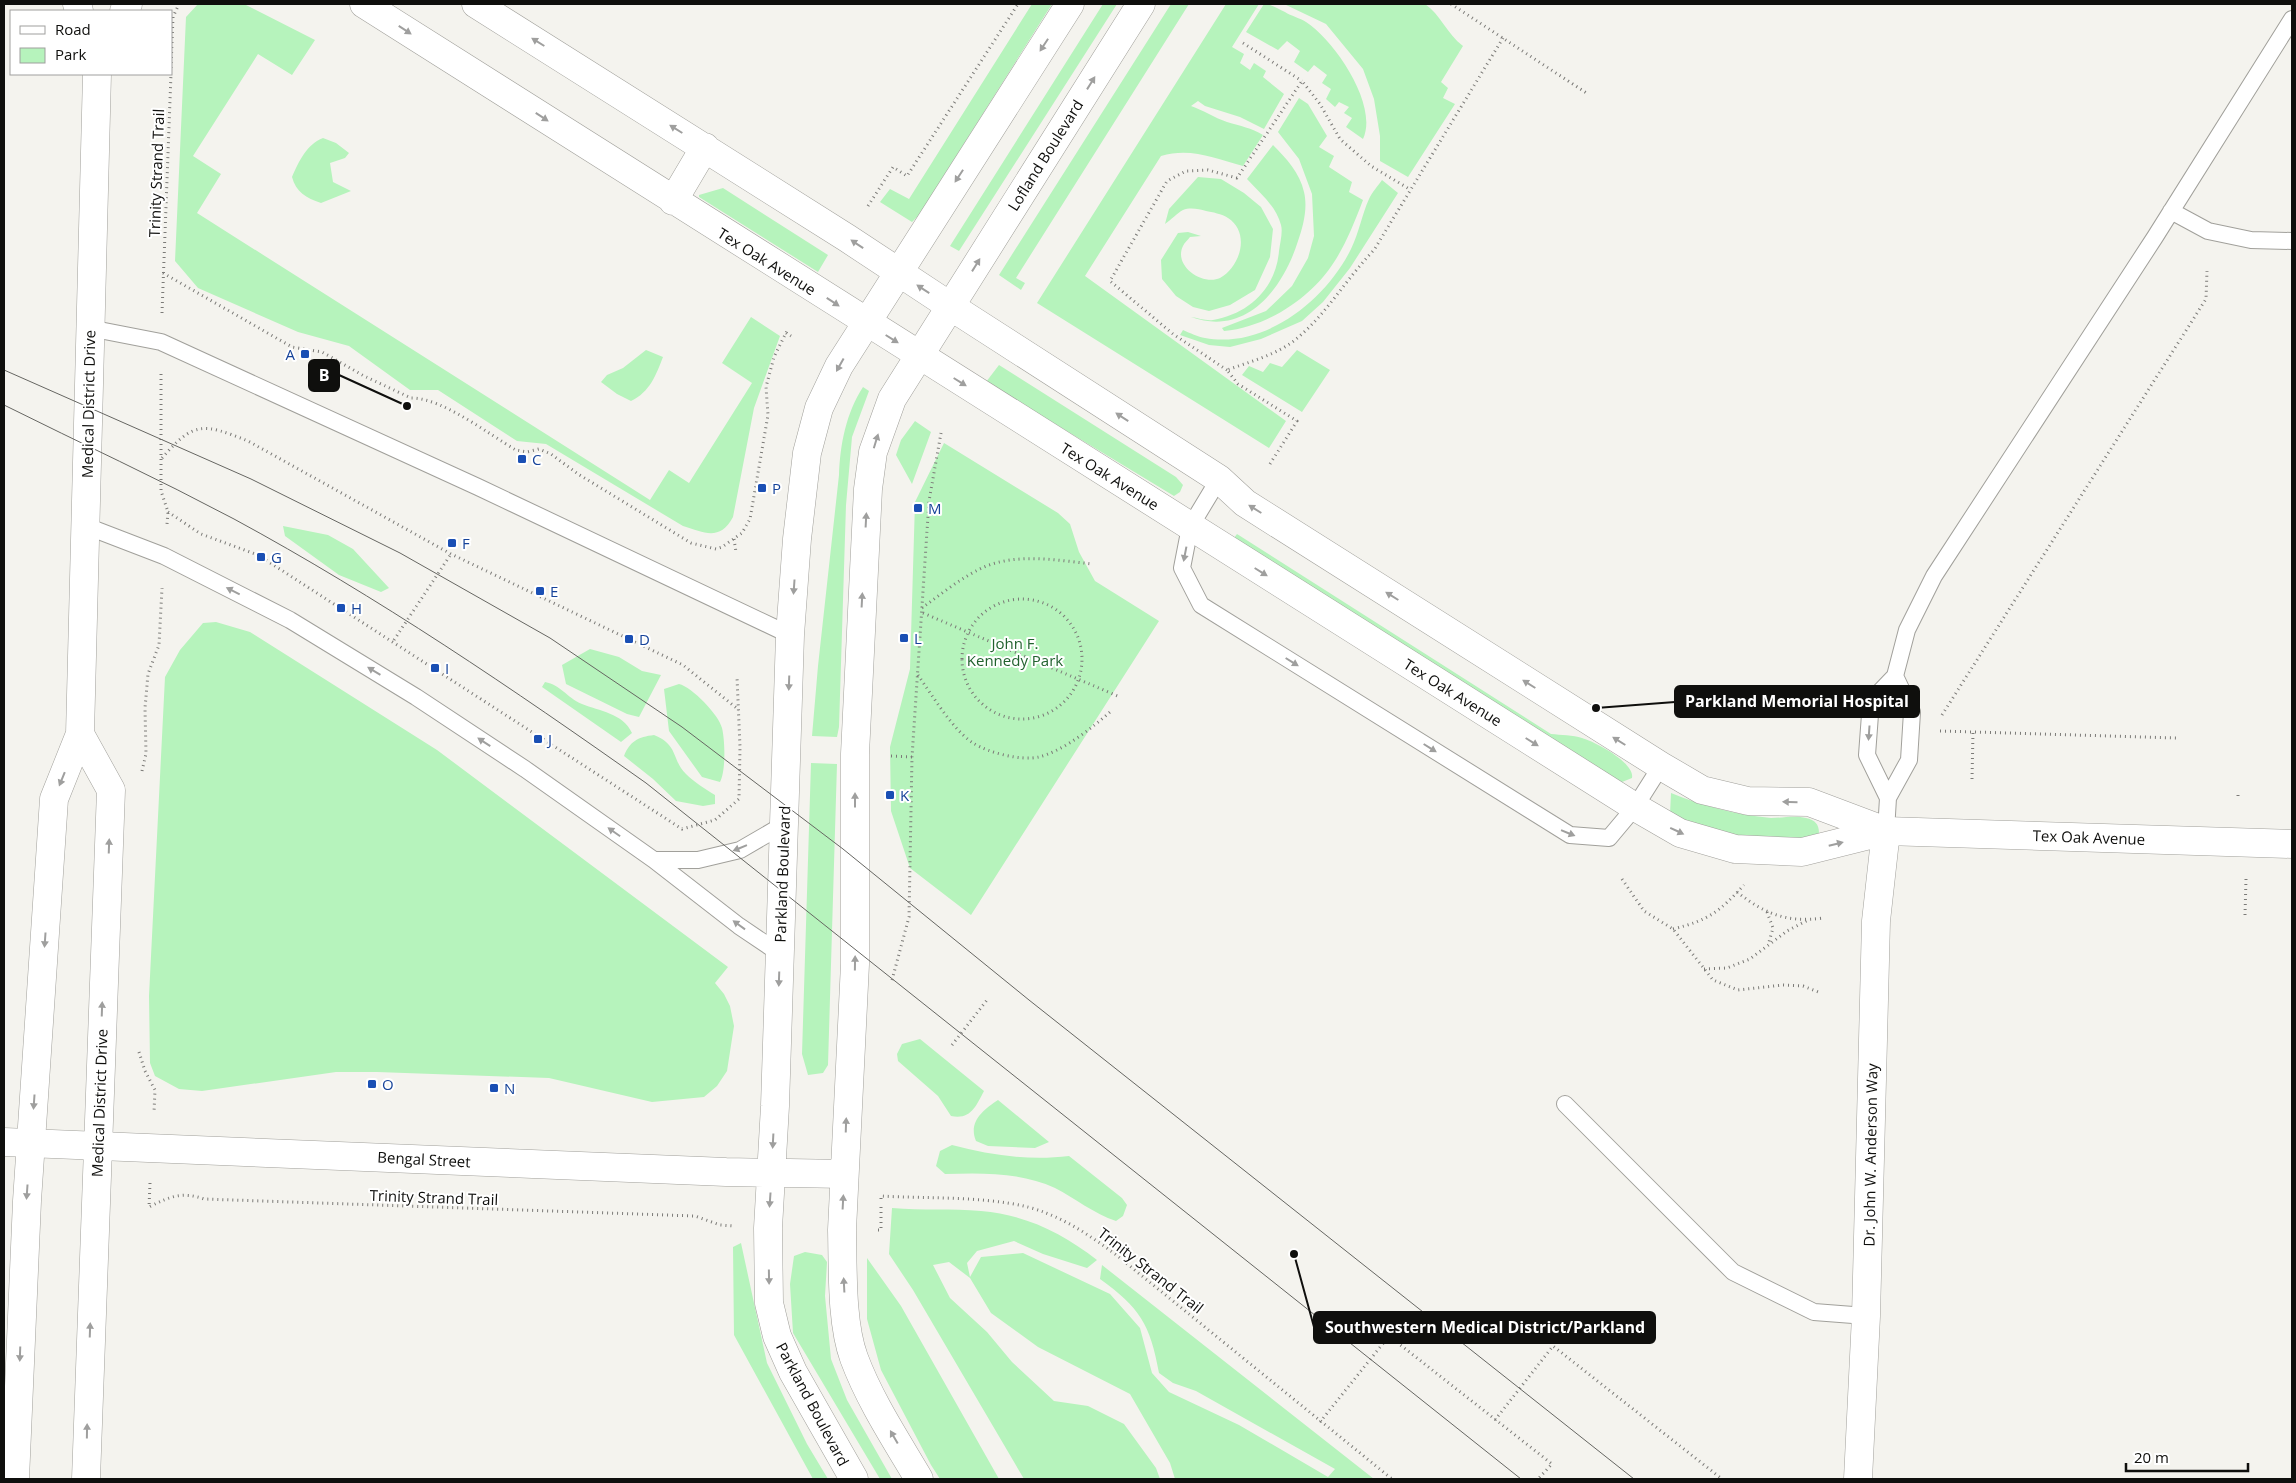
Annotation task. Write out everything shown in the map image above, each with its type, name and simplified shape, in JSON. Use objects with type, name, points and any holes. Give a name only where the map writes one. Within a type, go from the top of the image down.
[{"type":"street","name":"Tex Oak Avenue","points":[[364,4],[1634,807],[1680,833],[1735,849],[1802,852],[1886,831],[2292,844]]},
{"type":"street","name":"Tex Oak Avenue","points":[[476,4],[705,147],[1219,479],[1245,503],[1660,766],[1702,790],[1748,801],[1809,802],[1886,831]]},
{"type":"street","points":[[897,272],[1070,4]]},
{"type":"street","name":"Lofland Boulevard","points":[[950,306],[1141,4]]},
{"type":"street","name":"Medical District Drive","points":[[15,1479],[30,1143],[54,798],[80,734],[97,75]]},
{"type":"street","points":[[673,201],[705,147]]},
{"type":"street","name":"Parkland Boulevard","points":[[854,1479],[792,1372],[777,1336],[769,1303],[768,1228],[772,1172],[790,635],[807,454],[819,408],[839,366],[897,272]]},
{"type":"street","points":[[919,1479],[874,1401],[854,1357],[846,1312],[842,1230],[855,964],[855,754],[868,489],[873,452],[884,416],[892,399],[950,306]]},
{"type":"street","name":"Medical District Drive","points":[[80,734],[111,790],[86,1479]]},
{"type":"street","name":"Dr. John W. Anderson Way","points":[[1858,1479],[1866,1316],[1876,921],[1886,831]]},
{"type":"street","name":"Bengal Street","points":[[4,1142],[726,1172],[844,1174]]},
{"type":"lane","points":[[1888,798],[1868,755],[1871,701],[1895,676],[1907,630],[1934,576],[2171,211],[2292,19]]},
{"type":"lane","points":[[2171,211],[2208,231],[2250,240],[2292,241]]},
{"type":"lane","points":[[89,328],[161,342],[478,487],[790,635]]},
{"type":"lane","points":[[1219,479],[1190,527],[1182,568],[1201,606],[1570,835],[1609,838],[1634,807],[1660,766]]},
{"type":"lane","points":[[86,526],[164,556],[290,620],[431,707],[525,769],[654,860],[740,926],[779,953]]},
{"type":"lane","points":[[1886,831],[1888,798],[1909,760],[1912,712],[1895,676]]},
{"type":"lane","points":[[654,860],[698,860],[740,850],[783,825]]},
{"type":"lane","points":[[1565,1104],[1733,1272],[1814,1312],[1866,1316]]},
{"type":"path","points":[[172,42],[173,17],[179,4]]},
{"type":"path","points":[[868,206],[893,166],[907,176],[1018,4]]},
{"type":"path","points":[[1451,4],[1588,94]]},
{"type":"path","points":[[1227,370],[1260,358],[1294,341],[1328,308],[1362,262],[1374,250],[1503,38]]},
{"type":"path","points":[[1243,43],[1302,81],[1320,104],[1340,138],[1371,166],[1411,190]]},
{"type":"path","name":"Trinity Strand Trail","points":[[171,75],[163,273],[292,347],[322,352],[364,376],[411,398],[418,398],[445,408],[516,450],[527,452],[539,449],[551,454],[578,474],[691,543],[716,549],[734,539]]},
{"type":"path","points":[[1270,464],[1297,421],[1238,384],[1227,370],[1174,334],[1110,281],[1167,181],[1186,171],[1208,170],[1237,178],[1302,81]]},
{"type":"path","points":[[1938,722],[2206,299],[2207,271]]},
{"type":"path","points":[[736,552],[734,539],[742,533],[750,519],[768,415],[766,387],[774,357],[788,329]]},
{"type":"path","points":[[786,333],[790,336]]},
{"type":"path","points":[[737,677],[739,710],[739,799],[715,820],[682,829],[394,640],[258,555],[201,534],[168,512],[161,491],[161,459],[178,439],[195,428],[218,429],[248,441],[451,554],[683,664],[739,710]]},
{"type":"path","points":[[891,982],[909,917],[912,757],[929,501],[942,433]]},
{"type":"path","points":[[394,640],[451,554]]},
{"type":"path","points":[[922,608],[951,586],[984,567],[1022,559],[1092,564]]},
{"type":"path","points":[[1009,599],[1031,600],[1052,608],[1068,619],[1078,636],[1084,655],[1079,679],[1070,693],[1049,712],[1033,718],[1013,720],[998,716],[978,702],[965,682],[962,660],[967,632],[980,614],[995,604],[1009,599]]},
{"type":"path","points":[[923,613],[1120,696]]},
{"type":"path","points":[[918,674],[943,712],[972,743],[1002,756],[1039,757],[1068,743],[1110,712]]},
{"type":"path","points":[[1932,731],[2178,738]]},
{"type":"path","points":[[1972,779],[1973,732]]},
{"type":"path","points":[[888,756],[912,757]]},
{"type":"path","points":[[1622,879],[1644,911],[1673,929],[1713,980],[1738,990],[1783,985],[1803,986],[1821,993]]},
{"type":"path","points":[[2245,915],[2246,879]]},
{"type":"path","points":[[1673,929],[1701,922],[1725,906],[1744,885]]},
{"type":"path","points":[[1737,892],[1758,908],[1781,917],[1808,920],[1822,918]]},
{"type":"path","points":[[1767,912],[1773,928],[1772,937],[1768,944]]},
{"type":"path","points":[[1704,969],[1727,968],[1750,960],[1768,944],[1808,920]]},
{"type":"path","points":[[952,1045],[987,1000]]},
{"type":"path","name":"Trinity Strand Trail","points":[[149,1207],[172,1196],[183,1194],[204,1200],[695,1216],[720,1225]]},
{"type":"path","name":"Trinity Strand Trail","points":[[881,1230],[882,1196],[1009,1202],[1045,1212],[1078,1228],[1116,1254],[1392,1479]]},
{"type":"path","points":[[1320,1422],[1389,1336],[1552,1464],[1538,1479]]},
{"type":"path","points":[[1495,1420],[1553,1346],[1722,1479]]},
{"type":"green space","points":[[198,4],[244,4],[315,40],[292,75],[258,54],[193,156],[221,174],[197,213],[650,500],[669,470],[689,483],[752,383],[722,363],[751,317],[780,336],[754,408],[733,517],[728,525],[723,530],[711,533],[683,526],[546,444],[517,441],[438,390],[410,390],[349,346],[298,332],[198,288],[175,261],[186,17]]},
{"type":"green space","points":[[1032,4],[1052,4],[919,215],[912,222],[880,202],[890,189],[909,199]]},
{"type":"green space","points":[[1103,4],[1117,4],[959,251],[950,246]]},
{"type":"green space","points":[[1171,4],[1189,4],[1016,278],[1025,283],[1021,290],[999,275]]},
{"type":"green space","points":[[1226,4],[1259,4],[1232,47],[1244,54],[1240,63],[1250,70],[1254,63],[1266,71],[1263,77],[1284,94],[1264,129],[1240,117],[1205,106],[1198,101],[1191,106],[1263,135],[1243,166],[1192,153],[1161,156],[1085,276],[1286,421],[1269,448],[1037,303]]},
{"type":"green space","points":[[1264,4],[1306,22],[1329,43],[1341,58],[1351,74],[1365,109],[1366,125],[1363,139],[1346,127],[1352,118],[1344,113],[1349,107],[1339,102],[1335,107],[1326,99],[1331,89],[1322,83],[1327,75],[1314,65],[1308,72],[1294,62],[1300,51],[1287,41],[1278,50],[1246,32]]},
{"type":"green space","points":[[1284,4],[1425,4],[1463,46],[1441,82],[1448,88],[1443,98],[1455,104],[1408,177],[1380,161],[1380,136],[1374,99],[1363,69],[1326,24]]},
{"type":"green space","points":[[1299,98],[1308,104],[1327,136],[1319,147],[1334,156],[1329,167],[1352,182],[1349,192],[1363,200],[1349,235],[1333,264],[1311,289],[1298,301],[1267,319],[1247,327],[1224,331],[1222,328],[1266,311],[1292,286],[1308,258],[1314,236],[1312,194],[1299,159],[1278,132]]},
{"type":"green space","points":[[323,138],[336,143],[349,153],[345,158],[330,163],[333,182],[351,191],[321,203],[302,194],[296,187],[292,177],[308,149],[312,144]]},
{"type":"green space","points":[[1273,145],[1296,172],[1305,198],[1303,224],[1291,259],[1283,276],[1260,304],[1245,314],[1229,320],[1206,320],[1226,317],[1249,305],[1266,288],[1272,277],[1277,264],[1282,234],[1281,225],[1279,218],[1247,179]]},
{"type":"green space","points":[[1198,177],[1221,179],[1244,193],[1261,207],[1273,229],[1270,257],[1255,290],[1230,305],[1209,311],[1193,307],[1176,296],[1162,279],[1161,260],[1178,233],[1188,232],[1201,236],[1190,237],[1181,253],[1182,261],[1186,267],[1198,277],[1213,280],[1220,278],[1233,266],[1240,250],[1241,241],[1235,224],[1217,213],[1194,209],[1183,210],[1165,224],[1169,209]]},
{"type":"green space","points":[[1382,180],[1398,193],[1350,268],[1323,302],[1302,321],[1261,339],[1230,347],[1209,345],[1180,335],[1183,330],[1205,338],[1227,339],[1250,336],[1271,328],[1291,317],[1326,286],[1340,268],[1354,243],[1369,199]]},
{"type":"green space","points":[[723,188],[828,255],[818,272],[699,197],[699,195]]},
{"type":"green space","points":[[646,350],[663,357],[648,388],[638,397],[631,401],[617,394],[601,382],[607,375],[623,368]]},
{"type":"green space","points":[[1297,350],[1330,370],[1302,412],[1242,375],[1249,366],[1263,372],[1270,363],[1282,367]]},
{"type":"green space","points":[[999,365],[1176,477],[1183,485],[1180,492],[1174,496],[986,382]]},
{"type":"green space","points":[[863,387],[869,391],[852,437],[846,505],[839,727],[837,737],[812,736],[841,452],[848,418]]},
{"type":"green space","points":[[915,421],[931,432],[912,484],[896,455],[901,440]]},
{"type":"green space","name":"John F. Kennedy Park","points":[[944,443],[1058,513],[1070,524],[1079,552],[1095,581],[1159,621],[971,915],[910,868],[891,811],[890,747],[910,669],[915,502]]},
{"type":"green space","points":[[283,526],[328,535],[353,549],[389,588],[381,592],[339,575],[285,536]]},
{"type":"green space","points":[[1237,534],[1551,734],[1578,737],[1605,748],[1627,766],[1632,778],[1622,782],[1607,774],[1234,538]]},
{"type":"green space","points":[[216,622],[250,632],[437,750],[728,967],[715,983],[724,994],[730,1006],[734,1026],[727,1071],[717,1086],[704,1097],[652,1102],[549,1078],[336,1072],[202,1091],[179,1089],[155,1076],[150,1063],[149,996],[165,677],[180,650],[203,623]]},
{"type":"green space","points":[[590,649],[619,657],[642,671],[661,675],[639,717],[627,714],[566,684],[562,665]]},
{"type":"green space","points":[[545,682],[555,686],[582,704],[617,717],[628,726],[632,733],[621,742],[542,687]]},
{"type":"green space","points":[[679,684],[698,696],[711,709],[720,722],[723,733],[724,755],[720,782],[702,777],[669,731],[664,689]]},
{"type":"green space","points":[[654,735],[667,743],[686,774],[715,795],[715,804],[703,806],[676,801],[653,779],[624,756],[632,743],[643,737]]},
{"type":"green space","points":[[811,763],[837,764],[828,1065],[823,1073],[808,1075],[802,1054]]},
{"type":"green space","points":[[1671,793],[1708,806],[1746,815],[1771,818],[1806,818],[1816,823],[1819,833],[1813,838],[1775,838],[1740,836],[1706,829],[1670,814]]},
{"type":"green space","points":[[920,1039],[984,1091],[975,1107],[968,1114],[958,1117],[951,1116],[938,1096],[898,1061],[897,1054],[902,1044]]},
{"type":"green space","points":[[998,1100],[1049,1142],[1035,1148],[988,1146],[976,1141],[974,1134],[975,1122],[982,1112]]},
{"type":"green space","points":[[952,1145],[1010,1156],[1039,1158],[1069,1156],[1122,1198],[1127,1205],[1123,1216],[1116,1221],[1108,1218],[1055,1188],[1029,1179],[987,1174],[945,1174],[936,1166],[940,1151]]},
{"type":"green space","points":[[892,1208],[970,1210],[997,1213],[1028,1221],[1057,1234],[1097,1260],[1087,1268],[1043,1254],[1014,1241],[977,1251],[967,1263],[970,1277],[981,1257],[1023,1253],[1110,1294],[1140,1328],[1152,1373],[1169,1392],[1239,1425],[1328,1477],[1335,1469],[1196,1391],[1173,1383],[1159,1373],[1156,1356],[1147,1329],[1125,1299],[1100,1279],[1102,1265],[1374,1479],[1175,1479],[1170,1463],[1130,1394],[1038,1347],[991,1313],[970,1278],[949,1262],[933,1265],[950,1298],[987,1332],[1012,1362],[1054,1401],[1088,1406],[1124,1424],[1156,1468],[1160,1479],[1024,1479],[913,1290],[889,1254]]},
{"type":"green space","points":[[741,1243],[767,1363],[807,1444],[828,1479],[813,1479],[734,1335],[733,1247]]},
{"type":"green space","points":[[805,1252],[822,1255],[827,1262],[825,1296],[831,1359],[847,1400],[892,1479],[880,1479],[793,1333],[790,1284],[794,1256]]},
{"type":"green space","points":[[867,1258],[901,1306],[999,1479],[940,1479],[931,1465],[881,1370],[867,1319]]},
{"type":"tram line","points":[[4,370],[251,479],[400,553],[550,638],[682,727],[843,849],[1029,1000],[1634,1479]]},
{"type":"tram line","points":[[4,405],[206,504],[288,549],[444,645],[646,783],[1521,1479]]},
{"type":"place","name":"A","points":[[305,354]]},
{"type":"place","name":"B","points":[[407,406]]},
{"type":"place","name":"C","points":[[522,459]]},
{"type":"place","name":"P","points":[[762,488]]},
{"type":"place","name":"M","points":[[918,508]]},
{"type":"place","name":"F","points":[[452,543]]},
{"type":"place","name":"G","points":[[261,557]]},
{"type":"place","name":"E","points":[[540,591]]},
{"type":"place","name":"H","points":[[341,608]]},
{"type":"place","name":"L","points":[[904,638]]},
{"type":"place","name":"D","points":[[629,639]]},
{"type":"place","name":"I","points":[[435,668]]},
{"type":"place","name":"Parkland Memorial Hospital","points":[[1596,708]]},
{"type":"place","name":"J","points":[[538,739]]},
{"type":"place","name":"K","points":[[890,795]]},
{"type":"place","name":"O","points":[[372,1084]]},
{"type":"place","name":"N","points":[[494,1088]]},
{"type":"place","name":"Southwestern Medical District/Parkland","points":[[1294,1254]]}]
